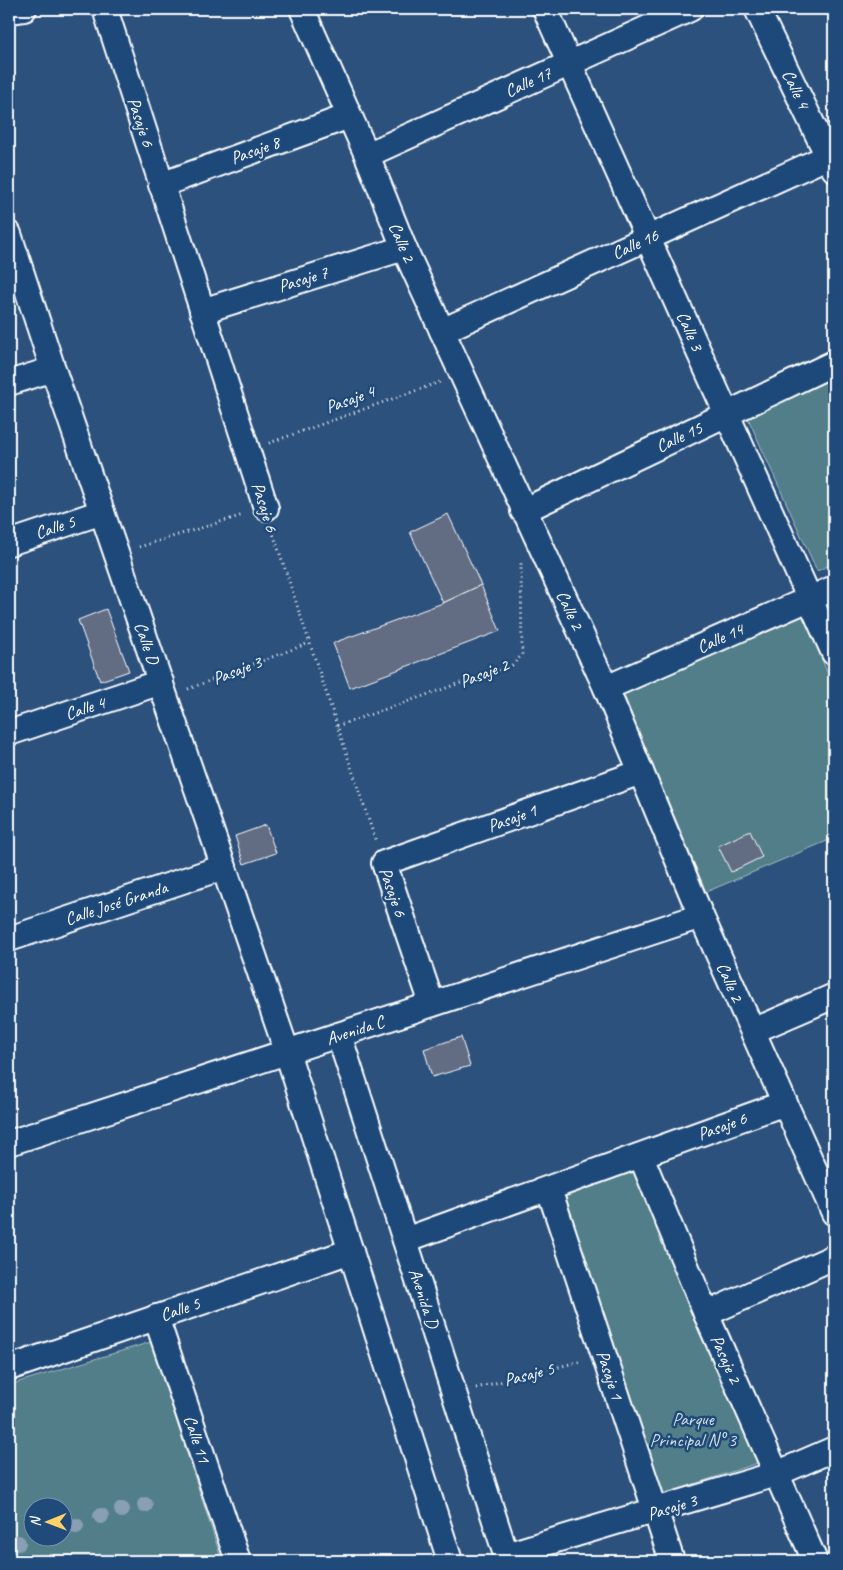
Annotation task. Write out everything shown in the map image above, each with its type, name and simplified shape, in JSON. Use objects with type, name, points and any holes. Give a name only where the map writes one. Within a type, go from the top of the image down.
[{"type":"street","points":[[9,11],[24,9]]},
{"type":"street","name":"Pasaje 6","points":[[105,9],[266,508]]},
{"type":"street","name":"Calle 2","points":[[302,9],[367,155],[404,248],[523,511],[606,688],[701,916],[834,1213]]},
{"type":"street","name":"Calle 3","points":[[545,9],[834,653]]},
{"type":"street","name":"Calle 17","points":[[367,155],[690,9]]},
{"type":"street","name":"Calle 4","points":[[758,9],[831,162]]},
{"type":"street","name":"Pasaje 8","points":[[162,185],[349,116]]},
{"type":"street","name":"Calle 16","points":[[442,331],[648,238],[831,162]]},
{"type":"street","name":"Calle D","points":[[9,234],[52,369],[287,1052]]},
{"type":"street","name":"Pasaje 7","points":[[202,311],[404,248]]},
{"type":"street","name":"Calle 15","points":[[523,511],[834,364]]},
{"type":"street","points":[[9,383],[52,369]]},
{"type":"street","name":"Calle 5","points":[[9,543],[102,512]]},
{"type":"street","name":"Calle 14","points":[[606,688],[834,588]]},
{"type":"street","name":"Calle 4","points":[[9,733],[163,690]]},
{"type":"street","name":"Pasaje 1","points":[[384,863],[641,772]]},
{"type":"street","name":"Pasaje 6","points":[[384,863],[432,1004]]},
{"type":"street","name":"Calle José Granda","points":[[9,939],[224,867]]},
{"type":"street","name":"Avenida C","points":[[9,1143],[701,916]]},
{"type":"street","points":[[753,1031],[834,996]]},
{"type":"street","name":"Avenida D","points":[[339,1035],[507,1558]]},
{"type":"street","points":[[287,1052],[450,1561]]},
{"type":"street","name":"Pasaje 6","points":[[405,1240],[786,1104]]},
{"type":"street","name":"Pasaje 2","points":[[641,1156],[706,1314],[814,1561]]},
{"type":"street","name":"Pasaje 1","points":[[549,1189],[672,1561]]},
{"type":"street","name":"Calle 5","points":[[9,1368],[351,1251]]},
{"type":"street","points":[[706,1314],[834,1257]]},
{"type":"street","name":"Calle 11","points":[[156,1317],[238,1561]]},
{"type":"street","name":"Pasaje 3","points":[[507,1558],[776,1474],[834,1449]]},
{"type":"path","name":"Pasaje 4","points":[[247,450],[462,374]]},
{"type":"path","points":[[116,554],[266,508]]},
{"type":"path","name":"Pasaje 6","points":[[266,508],[308,643],[384,863]]},
{"type":"path","name":"Pasaje 2","points":[[337,726],[512,664],[522,655],[521,562]]},
{"type":"path","name":"Pasaje 3","points":[[163,690],[308,643]]},
{"type":"path","name":"Pasaje 5","points":[[454,1393],[604,1355]]},
{"type":"green space","points":[[834,378],[834,563],[817,571],[747,416]]},
{"type":"green space","points":[[803,613],[834,689],[834,838],[706,892],[622,692]]},
{"type":"green space","name":"Parque Principal N° 3","points":[[634,1172],[761,1462],[664,1494],[559,1193]]},
{"type":"green space","points":[[151,1342],[222,1561],[9,1561],[9,1385]]},
{"type":"building","points":[[448,514],[481,585],[443,603],[410,532]]},
{"type":"building","points":[[481,585],[500,631],[350,688],[333,643],[443,603]]},
{"type":"building","points":[[106,609],[129,671],[100,681],[78,620]]},
{"type":"building","points":[[266,825],[276,853],[244,864],[235,836]]},
{"type":"building","points":[[750,831],[762,857],[731,872],[718,846]]},
{"type":"building","points":[[461,1037],[470,1066],[432,1077],[424,1049]]}]
